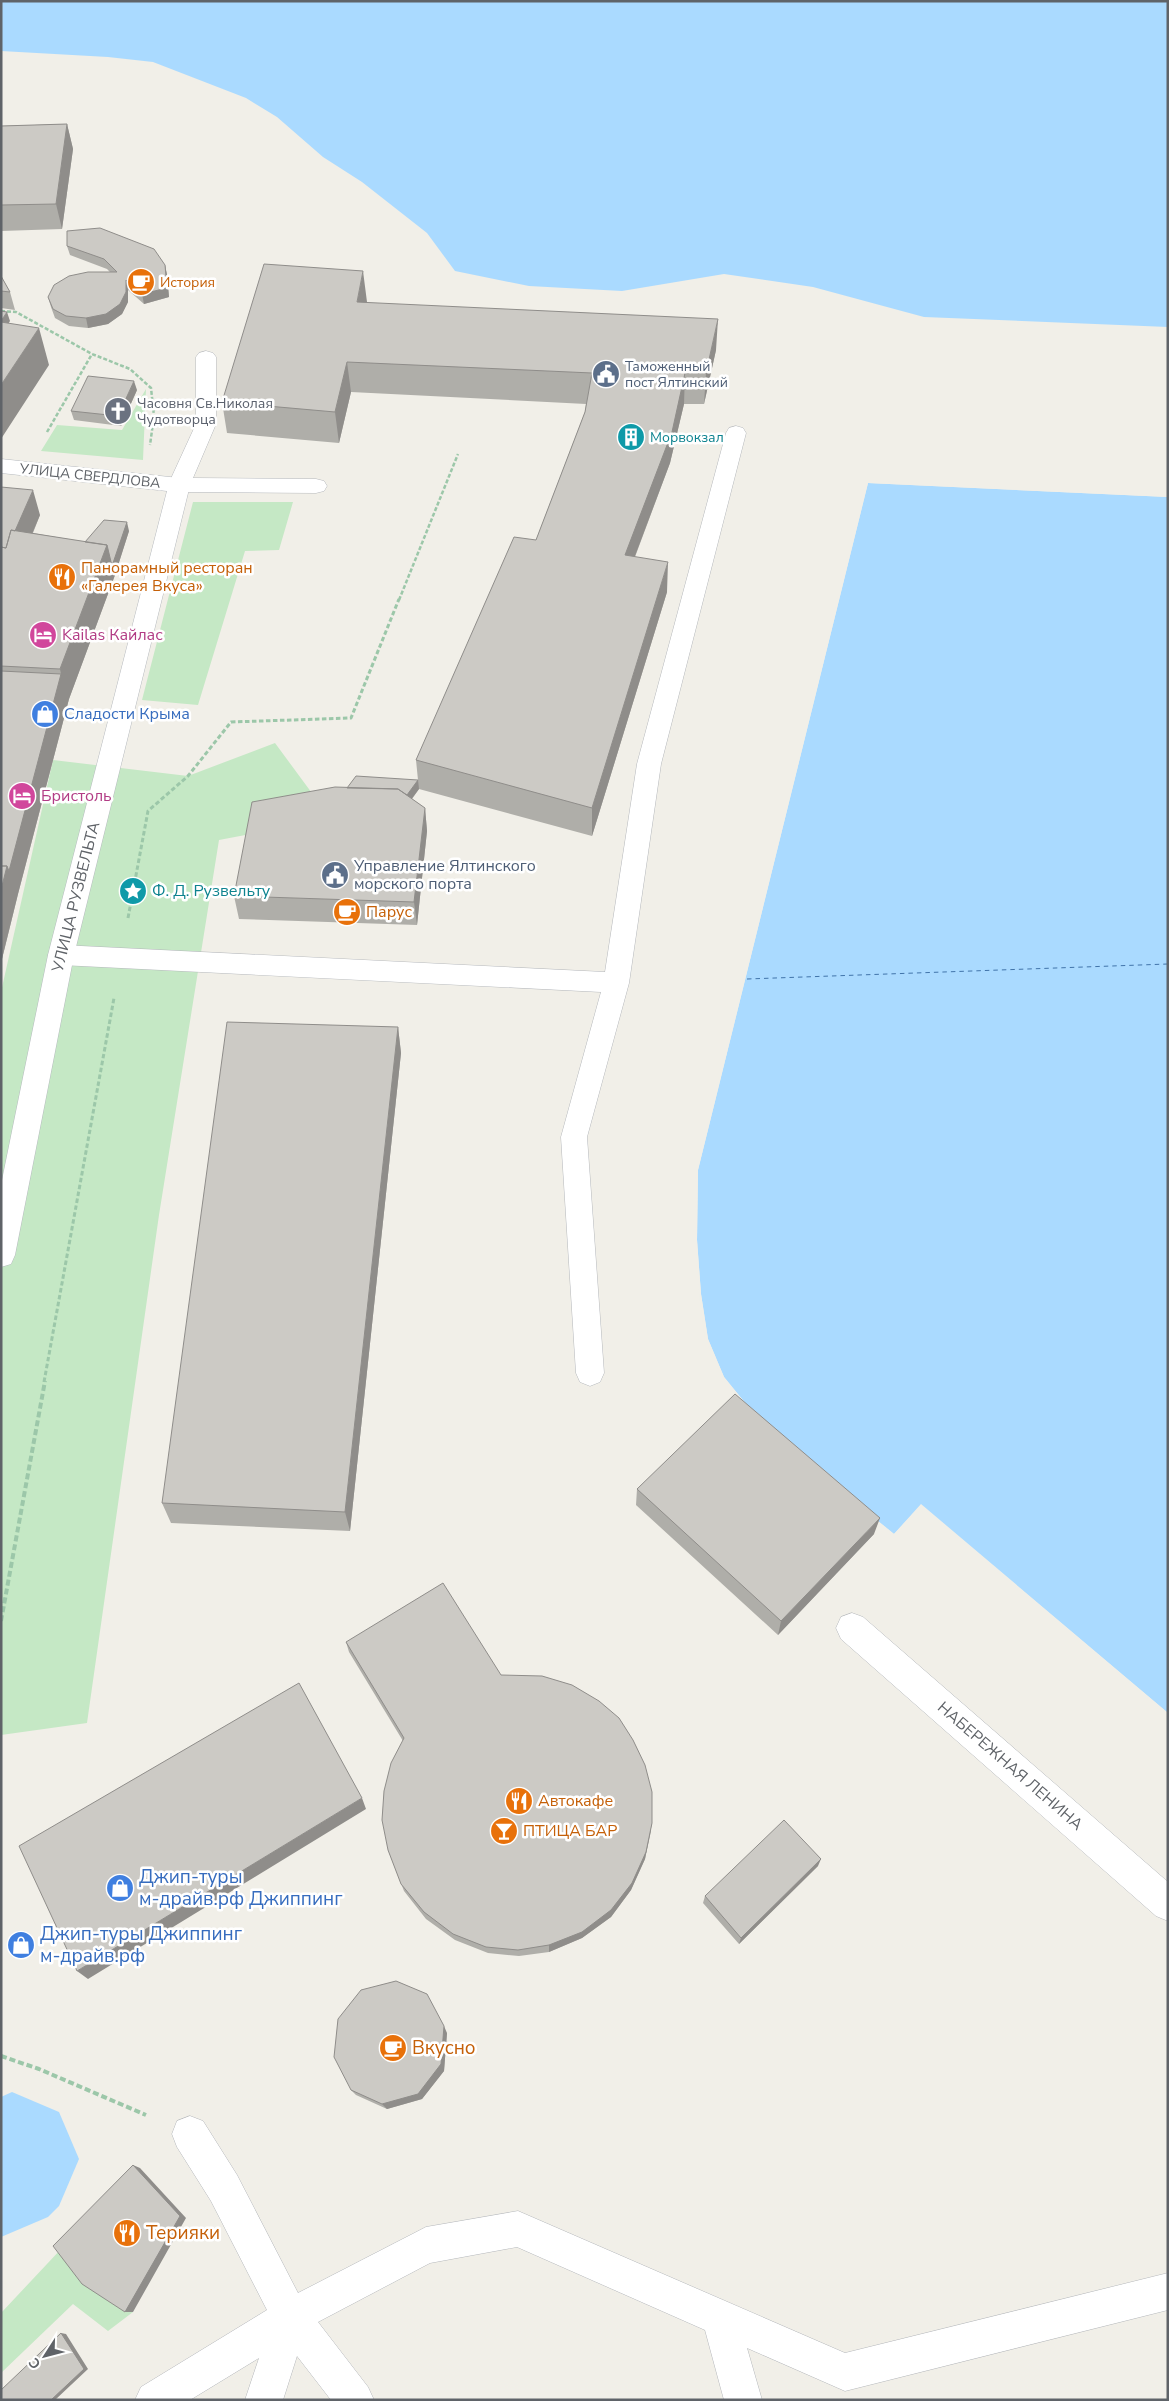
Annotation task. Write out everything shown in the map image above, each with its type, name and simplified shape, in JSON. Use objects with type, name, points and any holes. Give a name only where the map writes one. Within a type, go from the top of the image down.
[{"type":"street","name":"УЛИЦА РУЗВЕЛЬТА","points":[[1,1255],[61,955],[179,485],[206,424],[206,357]]},
{"type":"street","points":[[590,1373],[574,1137],[616,983],[649,764],[736,433]]},
{"type":"street","name":"УЛИЦА СВЕРДЛОВА","points":[[1,466],[179,485],[316,486]]},
{"type":"street","points":[[61,955],[616,983]]},
{"type":"street","name":"НАБЕРЕЖНАЯ ЛЕНИНА","points":[[852,1628],[1168,1904]]},
{"type":"street","points":[[190,2134],[224,2188],[290,2317],[355,2400]]},
{"type":"street","points":[[154,2400],[290,2317],[426,2245],[518,2229],[845,2372],[1168,2292]]},
{"type":"street","points":[[264,2400],[290,2317]]},
{"type":"street","points":[[720,2317],[743,2400]]},
{"type":"path","points":[[1,311],[16,312],[92,354],[130,369],[151,388],[154,416],[147,463],[150,482]]},
{"type":"path","points":[[26,470],[92,354]]},
{"type":"path","points":[[1,1621],[148,811],[188,776],[231,722],[350,718],[458,454]]},
{"type":"path","points":[[1,2056],[39,2069],[190,2134]]},
{"type":"green space","points":[[146,389],[143,460],[41,451],[57,425],[122,430]]},
{"type":"green space","points":[[193,502],[293,502],[279,550],[245,551],[198,705],[142,700]]},
{"type":"green space","points":[[275,743],[331,819],[219,840],[159,1215],[87,1723],[1,1735],[1,992],[53,760],[188,776]]},
{"type":"green space","points":[[62,2248],[133,2312],[108,2331],[73,2304],[1,2373],[1,2313]]},
{"type":"water","points":[[1,1],[1168,1],[1168,327],[924,317],[813,287],[724,274],[622,291],[529,286],[455,271],[427,233],[362,182],[323,157],[277,117],[246,98],[153,62],[108,57],[1,51]]},
{"type":"water","points":[[868,483],[1168,497],[1168,1713],[921,1505],[894,1534],[878,1521],[759,1420],[724,1377],[708,1339],[701,1294],[697,1240],[698,1170]]},
{"type":"pier","points":[[867,480],[1168,495],[1168,497],[868,483],[698,1170],[697,1240],[701,1294],[708,1339],[724,1377],[759,1420],[878,1521],[894,1534],[921,1504],[1168,1713],[1168,1716],[921,1508],[895,1536],[876,1523],[757,1422],[722,1378],[705,1339],[695,1240],[696,1169]]},
{"type":"building","points":[[67,124],[56,204],[1,205],[1,126]]},
{"type":"building","name":"История","points":[[100,228],[154,249],[165,265],[167,288],[142,294],[126,280],[126,292],[120,304],[106,314],[86,318],[66,316],[53,309],[48,297],[54,285],[69,276],[88,272],[117,272],[104,259],[67,246],[67,231]]},
{"type":"building","points":[[264,264],[363,271],[357,302],[718,319],[706,373],[685,373],[672,432],[625,555],[668,562],[592,808],[416,760],[514,537],[536,540],[585,412],[592,373],[347,362],[335,412],[222,402]]},
{"type":"building","points":[[1,276],[10,292],[1,291]]},
{"type":"building","points":[[1,311],[7,312],[1,321]]},
{"type":"building","points":[[1,322],[39,328],[1,385]]},
{"type":"building","points":[[88,376],[134,381],[118,416],[71,411]]},
{"type":"building","points":[[1,487],[33,490],[15,531],[11,530],[6,548],[1,547]]},
{"type":"building","points":[[104,520],[127,522],[112,566],[107,545],[85,542]]},
{"type":"building","points":[[11,530],[107,545],[60,669],[1,666],[1,547],[6,548]]},
{"type":"building","name":"Бристоль","points":[[1,671],[61,674],[9,871],[7,866],[1,866]]},
{"type":"building","points":[[356,776],[418,780],[407,795],[398,789],[347,788]]},
{"type":"building","name":"Управление Ялтинского морского порта","points":[[335,787],[398,789],[425,808],[414,902],[234,896],[252,802]]},
{"type":"building","points":[[1,866],[7,866],[1,890]]},
{"type":"building","points":[[227,1022],[398,1027],[345,1512],[162,1503]]},
{"type":"building","points":[[735,1394],[880,1518],[781,1621],[637,1489]]},
{"type":"building","points":[[443,1583],[501,1675],[542,1676],[572,1685],[599,1701],[619,1718],[633,1740],[645,1765],[652,1792],[652,1823],[646,1852],[632,1883],[611,1910],[582,1932],[549,1945],[518,1950],[486,1947],[453,1934],[424,1912],[401,1884],[388,1850],[382,1820],[384,1791],[391,1763],[404,1738],[346,1642]]},
{"type":"building","points":[[299,1683],[362,1798],[77,1971],[19,1846]]},
{"type":"building","points":[[784,1820],[821,1859],[741,1938],[705,1896]]},
{"type":"building","name":"Вкусно","points":[[396,1981],[427,1994],[444,2026],[441,2064],[418,2094],[382,2104],[351,2090],[334,2057],[338,2019],[361,1990]]},
{"type":"building","name":"Терияки","points":[[133,2165],[180,2216],[125,2312],[82,2284],[53,2246]]},
{"type":"building","points":[[61,2333],[84,2369],[51,2400],[1,2400],[1,2390]]},
{"type":"waterway","points":[[1,2170],[12,2159]]},
{"type":"ferry route","points":[[747,979],[1168,964]]},
{"type":"place","name":"История","points":[[141,282]]},
{"type":"place","name":"Таможенный пост Ялтинский","points":[[606,374]]},
{"type":"place","name":"Часовня Св.Николая Чудотворца","points":[[118,411]]},
{"type":"place","name":"Морвокзал","points":[[631,437]]},
{"type":"place","name":"Панорамный ресторан «Галерея Вкуса»","points":[[62,577]]},
{"type":"place","name":"Kailas Кайлас","points":[[43,635]]},
{"type":"place","name":"Сладости Крыма","points":[[45,714]]},
{"type":"place","name":"Бристоль","points":[[22,796]]},
{"type":"place","name":"Управление Ялтинского морского порта","points":[[335,875]]},
{"type":"place","name":"Ф. Д. Рузвельту","points":[[133,891]]},
{"type":"place","name":"Парус","points":[[347,912]]},
{"type":"place","name":"Автокафе","points":[[519,1801]]},
{"type":"place","name":"ПТИЦА БАР","points":[[504,1831]]},
{"type":"place","name":"Джип-туры м-драйв.рф Джиппинг","points":[[120,1888]]},
{"type":"place","name":"Джип-туры Джиппинг м-драйв.рф","points":[[21,1945]]},
{"type":"place","name":"Вкусно","points":[[393,2048]]},
{"type":"place","name":"Терияки","points":[[127,2233]]}]
